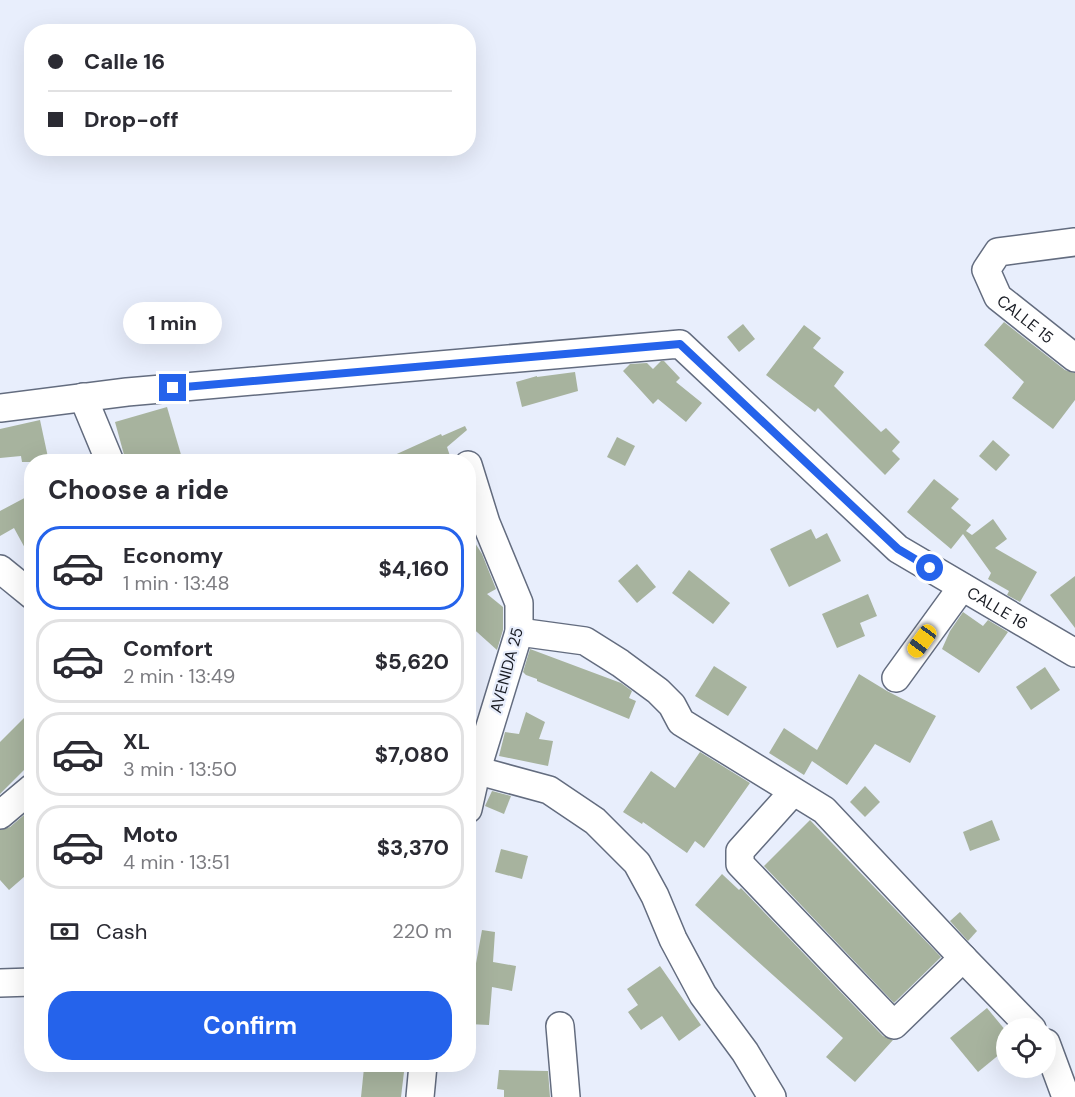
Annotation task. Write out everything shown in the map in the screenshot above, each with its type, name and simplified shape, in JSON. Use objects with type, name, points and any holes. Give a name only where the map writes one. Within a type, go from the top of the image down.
[{"type":"street","name":"CALLE 15","points":[[1075,242],[998,252],[986,270],[998,297],[1075,358]]},
{"type":"street","name":"CALLE 16","points":[[83,397],[680,344],[898,549],[1075,653]]},
{"type":"street","points":[[0,408],[83,397],[107,454]]},
{"type":"street","name":"AVENIDA 25","points":[[476,757],[519,632],[519,603],[477,525]]},
{"type":"street","points":[[0,570],[24,589]]},
{"type":"street","points":[[896,678],[962,587]]},
{"type":"street","points":[[519,632],[585,641],[621,663],[658,691],[672,705],[681,722],[824,810],[1021,1018]]},
{"type":"street","points":[[476,770],[549,790],[595,820],[637,863],[702,995],[746,1052],[772,1097]]},
{"type":"street","points":[[793,792],[740,851],[740,864],[894,1025],[963,958]]},
{"type":"street","points":[[0,815],[24,795]]},
{"type":"street","points":[[0,983],[24,982]]},
{"type":"street","points":[[560,1026],[566,1097]]},
{"type":"street","points":[[1056,1070],[1066,1097]]},
{"type":"street","points":[[420,1097],[422,1072]]},
{"type":"building","points":[[1004,322],[1065,370],[1075,373],[1075,400],[1053,429],[1012,398],[1024,382],[984,345]]},
{"type":"building","points":[[743,324],[755,339],[739,352],[727,337]]},
{"type":"building","points":[[804,325],[821,338],[813,348],[844,372],[834,386],[881,432],[886,428],[900,442],[892,451],[900,459],[885,475],[818,408],[815,412],[766,375]]},
{"type":"building","points":[[664,361],[680,378],[676,382],[702,403],[686,422],[658,399],[653,404],[623,371],[630,364],[647,363],[653,369]]},
{"type":"building","points":[[575,372],[578,391],[522,407],[516,382],[537,376]]},
{"type":"building","points":[[167,407],[181,454],[124,454],[115,422]]},
{"type":"building","points":[[40,420],[47,454],[24,454],[24,462],[21,456],[0,458],[0,429]]},
{"type":"building","points":[[465,426],[467,430],[447,447],[449,454],[397,454],[441,434],[442,436]]},
{"type":"building","points":[[617,437],[635,446],[625,466],[607,457]]},
{"type":"building","points":[[993,440],[1010,455],[996,471],[979,456]]},
{"type":"building","points":[[934,479],[959,499],[951,508],[971,525],[966,531],[972,535],[993,519],[1007,539],[995,548],[1037,572],[1020,602],[1007,595],[1009,591],[988,579],[991,573],[963,534],[951,549],[907,512]]},
{"type":"building","points":[[24,498],[24,546],[14,528],[0,536],[0,511]]},
{"type":"building","points":[[811,529],[816,539],[827,533],[841,561],[789,587],[770,549]]},
{"type":"building","points":[[476,545],[496,589],[487,594],[503,607],[503,630],[497,650],[476,631]]},
{"type":"building","points":[[637,564],[656,587],[637,603],[618,581]]},
{"type":"building","points":[[689,570],[730,603],[713,624],[672,593]]},
{"type":"building","points":[[1075,576],[1075,628],[1050,595]]},
{"type":"building","points":[[868,594],[877,616],[860,623],[865,636],[837,648],[822,614]]},
{"type":"building","points":[[963,612],[983,626],[988,620],[1008,632],[979,673],[942,649],[950,631]]},
{"type":"building","points":[[530,649],[621,683],[632,691],[629,698],[636,701],[629,719],[526,675],[523,672]]},
{"type":"building","points":[[714,666],[747,687],[728,716],[695,696]]},
{"type":"building","points":[[1045,667],[1060,690],[1031,710],[1016,687]]},
{"type":"building","points":[[859,674],[936,716],[910,763],[875,744],[847,785],[812,761],[804,775],[769,753],[784,728],[817,750]]},
{"type":"building","points":[[526,712],[545,722],[539,739],[553,741],[548,766],[499,756],[505,732],[519,734]]},
{"type":"building","points":[[24,718],[24,770],[0,794],[0,742]]},
{"type":"building","points":[[700,752],[750,783],[704,848],[695,841],[687,853],[643,822],[642,824],[623,812],[651,771],[675,788]]},
{"type":"building","points":[[865,786],[880,802],[865,817],[850,802]]},
{"type":"building","points":[[492,791],[511,796],[504,814],[485,806]]},
{"type":"building","points":[[24,815],[24,877],[9,890],[0,880],[0,830],[10,827]]},
{"type":"building","points":[[810,820],[941,957],[894,1003],[764,866]]},
{"type":"building","points":[[992,820],[1000,840],[970,851],[963,832]]},
{"type":"building","points":[[501,849],[528,856],[522,879],[495,872]]},
{"type":"building","points":[[722,874],[739,890],[741,888],[883,1036],[893,1040],[855,1082],[826,1057],[843,1038],[695,905]]},
{"type":"building","points":[[960,912],[977,931],[968,941],[950,921]]},
{"type":"building","points":[[482,930],[495,932],[493,962],[516,966],[512,991],[492,987],[489,1025],[476,1024],[476,963]]},
{"type":"building","points":[[660,966],[701,1025],[679,1041],[662,1016],[641,1030],[628,1012],[638,1005],[627,989]]},
{"type":"building","points":[[987,1008],[996,1019],[996,1057],[978,1072],[950,1038]]},
{"type":"building","points":[[499,1070],[548,1071],[550,1097],[504,1097],[504,1090],[497,1089]]},
{"type":"building","points":[[364,1072],[404,1072],[401,1097],[361,1097]]},
{"type":"route","points":[[173,388],[680,344],[898,549],[930,568]]}]
